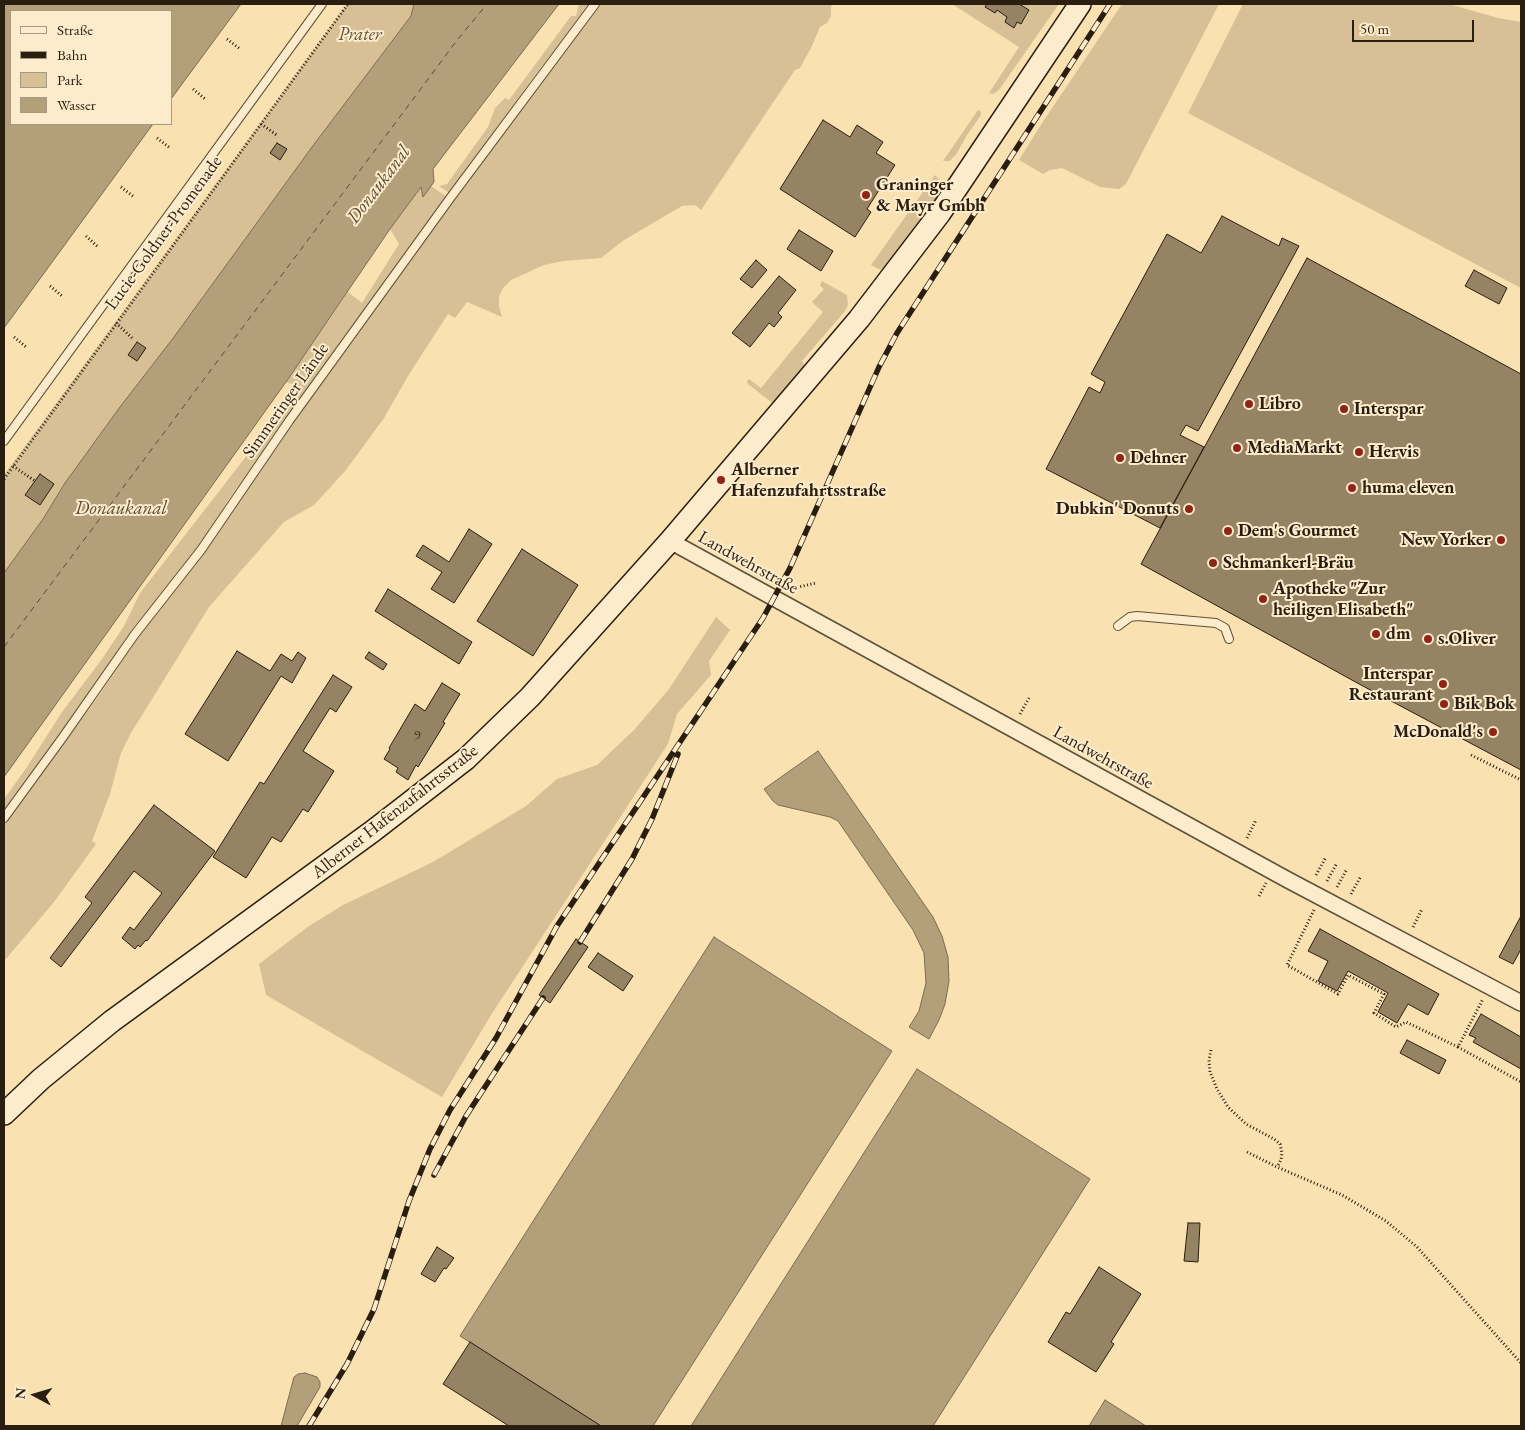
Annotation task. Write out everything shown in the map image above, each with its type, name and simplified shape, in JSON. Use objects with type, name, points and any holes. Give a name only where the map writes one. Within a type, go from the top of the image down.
[{"type":"street","name":"Alberner Hafenzufahrtsstraße","points":[[4,1114],[41,1079],[112,1021],[373,831],[466,759],[530,696],[670,541],[814,372],[921,239],[1080,4]]},
{"type":"street","name":"Landwehrstraße","points":[[670,541],[1280,875],[1521,1003]]},
{"type":"lane","points":[[4,441],[322,4]]},
{"type":"lane","name":"Simmeringer Lände","points":[[4,818],[92,697],[135,634],[201,550],[289,421],[451,197],[595,4]]},
{"type":"lane","points":[[1118,626],[1130,617],[1137,616],[1216,623],[1225,628],[1229,639]]},
{"type":"path","name":"Lucie-Goldner-Promenade","points":[[4,479],[348,4]]},
{"type":"path","points":[[227,39],[240,49]]},
{"type":"path","points":[[193,89],[205,99]]},
{"type":"path","points":[[261,124],[278,136]]},
{"type":"path","points":[[158,138],[170,148]]},
{"type":"path","points":[[121,187],[134,197]]},
{"type":"path","points":[[86,236],[98,247]]},
{"type":"path","points":[[50,286],[62,296]]},
{"type":"path","points":[[116,323],[132,338]]},
{"type":"path","points":[[14,337],[26,347]]},
{"type":"path","points":[[13,466],[35,481]]},
{"type":"path","points":[[787,590],[816,583]]},
{"type":"path","points":[[1020,714],[1030,698]]},
{"type":"path","points":[[1471,755],[1521,780]]},
{"type":"path","points":[[1247,838],[1256,820]]},
{"type":"path","points":[[1316,875],[1326,857]]},
{"type":"path","points":[[1327,881],[1337,863]]},
{"type":"path","points":[[1337,887],[1347,869]]},
{"type":"path","points":[[1351,894],[1361,876]]},
{"type":"path","points":[[1314,909],[1287,965],[1338,994],[1348,975],[1384,994],[1374,1013],[1396,1027],[1406,1022],[1458,1047],[1521,1082]]},
{"type":"path","points":[[1412,926],[1422,909]]},
{"type":"path","points":[[1458,1047],[1489,986]]},
{"type":"path","points":[[1211,1050],[1209,1060],[1210,1072],[1217,1089],[1228,1106],[1246,1124],[1280,1144],[1281,1160],[1277,1167]]},
{"type":"path","points":[[1247,1152],[1342,1195],[1386,1221],[1417,1247],[1521,1363]]},
{"type":"green space","name":"Prater","points":[[347,4],[414,4],[411,16],[312,147],[174,337],[120,407],[65,483],[43,519],[4,573],[4,475]]},
{"type":"green space","points":[[579,4],[590,4],[538,71],[449,193],[439,186],[447,184],[488,127],[495,108],[505,98],[509,100],[571,16],[576,16]]},
{"type":"green space","points":[[601,4],[833,4],[831,16],[827,23],[820,27],[800,68],[795,70],[701,210],[695,205],[682,206],[624,240],[601,258],[563,261],[544,265],[511,280],[503,288],[499,297],[502,317],[467,302],[455,318],[448,314],[408,376],[384,418],[346,470],[314,505],[284,522],[209,607],[131,733],[121,753],[110,794],[92,841],[96,844],[54,902],[6,959],[4,957],[4,825],[100,694],[146,626],[210,544],[288,429],[527,101]]},
{"type":"green space","points":[[952,4],[1059,4],[999,90],[993,94],[989,93],[1019,47]]},
{"type":"green space","points":[[1122,4],[1219,4],[1126,184],[1119,189],[1100,187],[1062,168],[1050,170],[1043,174],[1019,160]]},
{"type":"green space","points":[[1243,4],[1449,4],[1498,18],[1521,22],[1521,288],[1188,113]]},
{"type":"green space","points":[[978,110],[981,112],[981,115],[957,153],[950,161],[943,161]]},
{"type":"green space","points":[[935,175],[943,184],[943,192],[887,270],[878,269],[871,265]]},
{"type":"green space","points":[[431,186],[447,197],[229,499],[198,549],[134,627],[76,713],[4,812],[4,799],[62,712],[124,626],[140,593],[300,387],[286,382],[348,292],[362,303],[399,244],[390,229],[421,187],[423,197]]},
{"type":"green space","points":[[822,281],[847,295],[848,305],[802,361],[805,366],[776,401],[771,402],[748,384],[747,381],[749,379],[761,388],[823,312],[812,302],[824,289],[820,286]]},
{"type":"green space","points":[[716,617],[730,630],[709,661],[711,675],[677,714],[668,744],[491,1015],[442,1097],[266,995],[259,964],[309,926],[343,905],[433,862],[526,806],[557,779],[597,765],[634,730],[669,689]]},
{"type":"water","points":[[4,4],[241,4],[172,98],[172,10],[10,10],[10,125],[152,125],[4,328]]},
{"type":"water","name":"Donaukanal","points":[[414,4],[559,4],[433,169],[434,182],[423,197],[421,187],[390,229],[286,382],[4,777],[4,573],[43,519],[65,483],[120,407],[174,337],[312,147],[411,16]]},
{"type":"water","points":[[818,751],[933,917],[942,936],[948,957],[949,981],[945,1004],[929,1039],[909,1027],[919,1011],[926,983],[924,953],[913,930],[838,821],[830,817],[778,805],[764,789]]},
{"type":"water","points":[[714,937],[892,1051],[653,1426],[601,1426],[460,1336]]},
{"type":"water","points":[[917,1069],[1090,1179],[933,1426],[691,1426]]},
{"type":"water","points":[[305,1373],[317,1377],[320,1387],[297,1426],[281,1426],[294,1377]]},
{"type":"water","points":[[1105,1400],[1146,1426],[1089,1426]]},
{"type":"building","points":[[987,4],[1019,4],[1029,10],[1021,24],[1017,22],[1014,28],[1005,22],[1007,17],[997,10],[995,13],[985,7]]},
{"type":"building","points":[[823,120],[850,137],[857,125],[883,142],[876,153],[895,165],[867,209],[871,212],[855,237],[780,189]]},
{"type":"building","points":[[277,143],[287,149],[280,160],[270,153]]},
{"type":"building","points":[[1222,216],[1279,246],[1282,238],[1299,246],[1198,431],[1186,425],[1180,435],[1204,447],[1160,528],[1046,469],[1089,387],[1100,393],[1105,382],[1091,374],[1167,234],[1201,253]]},
{"type":"building","points":[[799,230],[833,251],[821,271],[787,249]]},
{"type":"building","name":"huma eleven","points":[[1307,258],[1521,374],[1521,770],[1361,685],[1141,564]]},
{"type":"building","points":[[756,260],[767,270],[752,288],[740,279]]},
{"type":"building","points":[[1474,270],[1507,288],[1499,304],[1465,286]]},
{"type":"building","points":[[779,276],[796,290],[778,313],[782,317],[774,327],[769,323],[750,347],[732,333]]},
{"type":"building","points":[[137,342],[146,348],[137,361],[128,355]]},
{"type":"building","points":[[40,474],[54,484],[40,505],[25,495]]},
{"type":"building","points":[[469,529],[492,544],[454,603],[431,589],[442,572],[416,556],[423,545],[449,562]]},
{"type":"building","points":[[522,549],[578,585],[533,656],[477,621]]},
{"type":"building","points":[[388,589],[472,642],[459,664],[375,611]]},
{"type":"building","points":[[237,651],[270,671],[281,654],[292,661],[298,652],[306,658],[292,683],[281,676],[228,761],[185,734]]},
{"type":"building","points":[[369,652],[387,664],[383,670],[365,658]]},
{"type":"building","points":[[333,675],[352,687],[336,712],[330,708],[303,751],[334,771],[308,812],[303,809],[281,842],[272,837],[246,878],[213,857],[260,782],[264,784]]},
{"type":"building","points":[[442,683],[460,694],[443,722],[445,723],[408,780],[396,772],[398,768],[384,759],[415,704],[425,711]]},
{"type":"building","points":[[154,805],[215,851],[147,941],[140,947],[138,945],[135,949],[122,938],[130,927],[134,930],[162,893],[134,871],[61,967],[50,958],[92,903],[85,897]]},
{"type":"building","points":[[1521,916],[1521,949],[1513,964],[1499,957]]},
{"type":"building","points":[[1320,929],[1439,994],[1428,1015],[1408,1004],[1397,1023],[1378,1012],[1388,993],[1348,971],[1337,991],[1318,981],[1328,961],[1308,951]]},
{"type":"building","points":[[576,939],[588,947],[550,1003],[539,995]]},
{"type":"building","points":[[598,953],[633,976],[623,991],[588,967]]},
{"type":"building","points":[[1481,1014],[1521,1037],[1521,1069],[1473,1042],[1476,1038],[1469,1035]]},
{"type":"building","points":[[1407,1040],[1446,1060],[1439,1074],[1400,1053]]},
{"type":"building","points":[[1188,1223],[1200,1223],[1198,1262],[1184,1261]]},
{"type":"building","points":[[437,1247],[454,1258],[446,1269],[444,1268],[435,1282],[421,1274]]},
{"type":"building","points":[[1099,1267],[1141,1294],[1111,1342],[1114,1344],[1096,1372],[1048,1342],[1066,1312],[1070,1314]]},
{"type":"building","points":[[470,1342],[601,1426],[509,1426],[443,1384]]},
{"type":"ferry route","points":[[4,647],[458,39],[487,4]]},
{"type":"railway","points":[[309,1426],[347,1364],[374,1309],[409,1201],[430,1149],[450,1110],[496,1038],[557,926],[763,618],[790,568],[879,367],[897,333],[1110,4]]},
{"type":"railway","points":[[580,942],[632,859],[652,819],[678,754]]},
{"type":"railway","points":[[434,1175],[466,1116],[543,998]]},
{"type":"place","name":"Graninger & Mayr Gmbh","points":[[866,195]]},
{"type":"place","name":"Libro","points":[[1249,404]]},
{"type":"place","name":"Interspar","points":[[1344,409]]},
{"type":"place","name":"MediaMarkt","points":[[1237,448]]},
{"type":"place","name":"Hervis","points":[[1359,452]]},
{"type":"place","name":"Dehner","points":[[1120,458]]},
{"type":"place","name":"Alberner Hafenzufahrtsstraße","points":[[721,480]]},
{"type":"place","name":"huma eleven","points":[[1352,488]]},
{"type":"place","name":"Dubkin' Donuts","points":[[1189,509]]},
{"type":"place","name":"Dem's Gourmet","points":[[1228,531]]},
{"type":"place","name":"New Yorker","points":[[1501,540]]},
{"type":"place","name":"Schmankerl-Bräu","points":[[1213,563]]},
{"type":"place","name":"Apotheke \"Zur heiligen Elisabeth\"","points":[[1263,599]]},
{"type":"place","name":"dm","points":[[1376,634]]},
{"type":"place","name":"s.Oliver","points":[[1428,639]]},
{"type":"place","name":"Interspar Restaurant","points":[[1443,684]]},
{"type":"place","name":"Bik Bok","points":[[1444,704]]},
{"type":"place","name":"McDonald's","points":[[1493,732]]}]
